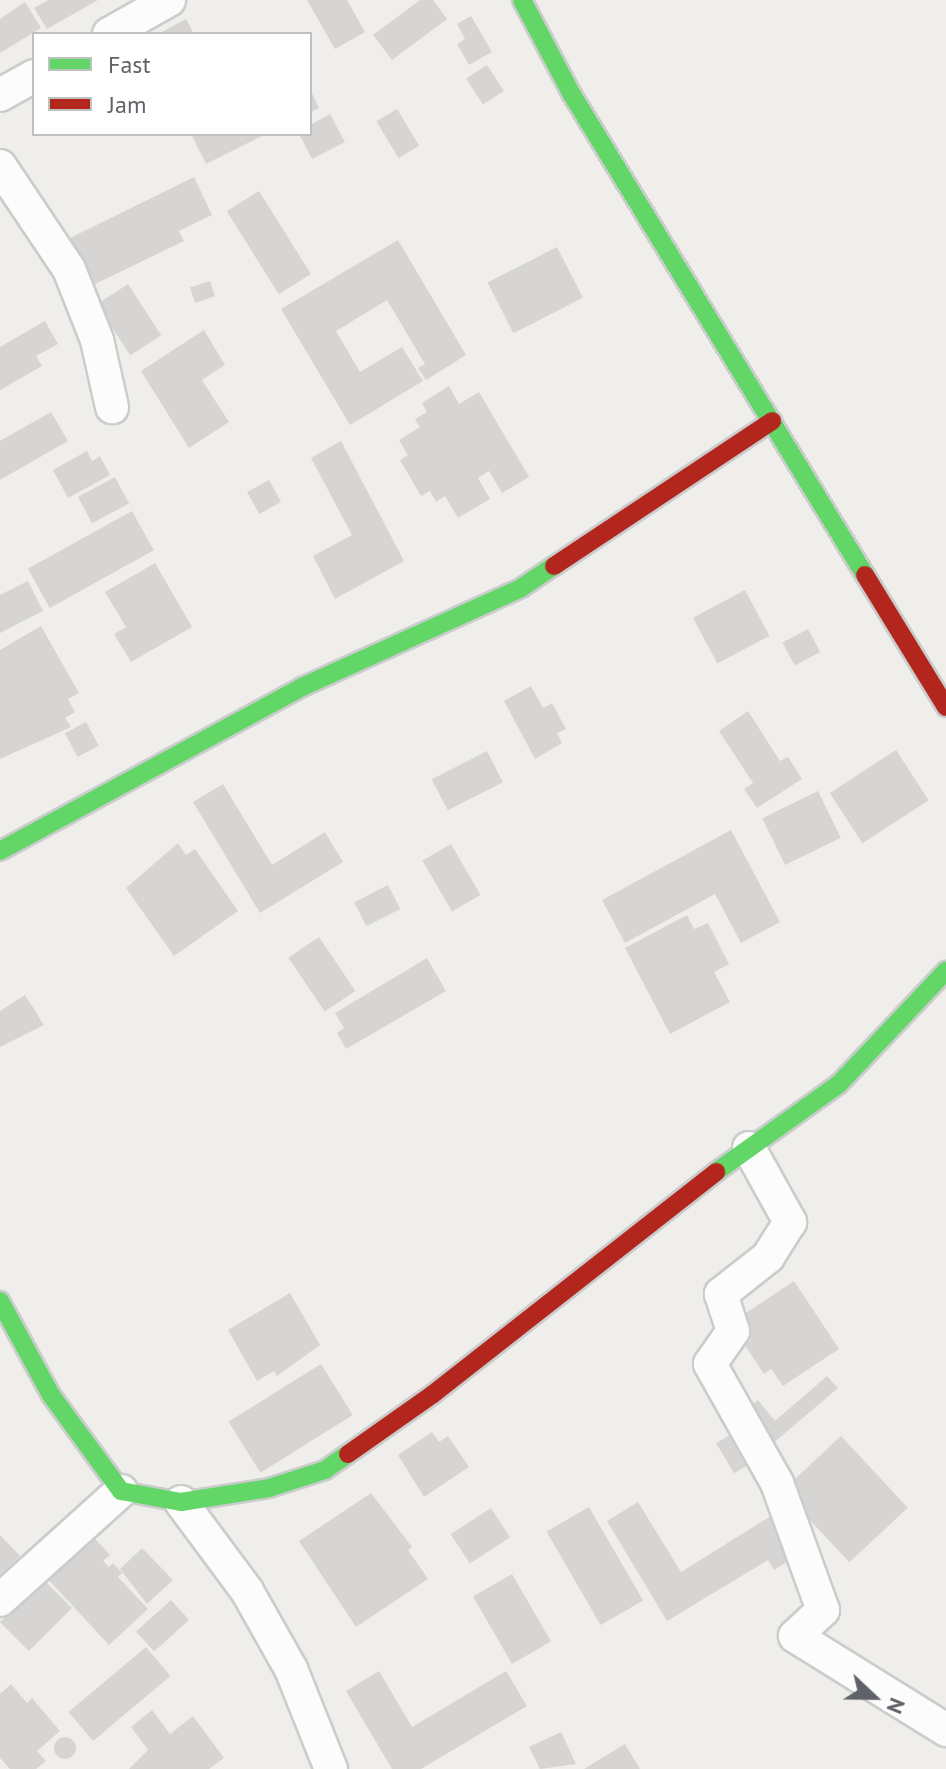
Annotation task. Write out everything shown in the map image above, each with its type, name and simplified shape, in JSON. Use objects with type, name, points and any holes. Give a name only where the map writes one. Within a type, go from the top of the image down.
[{"type":"street","points":[[113,32],[169,0]]},
{"type":"street","points":[[522,0],[571,93],[946,707]]},
{"type":"street","points":[[0,95],[32,77]]},
{"type":"street","points":[[0,166],[69,269],[97,340],[112,407]]},
{"type":"street","points":[[0,851],[302,687],[521,588],[772,421]]},
{"type":"street","points":[[0,1301],[51,1395],[121,1491],[181,1502],[269,1488],[325,1470],[433,1394],[749,1148],[839,1084],[946,971]]},
{"type":"street","points":[[749,1148],[790,1222],[768,1257],[721,1294],[733,1331],[710,1364],[777,1483],[823,1610],[795,1636],[946,1730]]},
{"type":"street","points":[[0,1600],[121,1491]]},
{"type":"street","points":[[181,1502],[247,1591],[291,1669],[331,1769]]},
{"type":"building","points":[[48,0],[98,0],[47,29],[34,8]]},
{"type":"building","points":[[307,0],[347,0],[365,32],[335,49]]},
{"type":"building","points":[[420,0],[433,0],[447,19],[392,60],[373,35]]},
{"type":"building","points":[[25,2],[41,28],[0,53],[0,19]]},
{"type":"building","points":[[471,16],[492,52],[469,65],[457,44],[465,39],[457,24]]},
{"type":"building","points":[[186,19],[193,32],[162,32]]},
{"type":"building","points":[[487,65],[504,91],[483,105],[466,79]]},
{"type":"building","points":[[312,93],[319,108],[312,111]]},
{"type":"building","points":[[397,109],[419,146],[399,158],[376,121]]},
{"type":"building","points":[[330,114],[345,142],[312,159],[300,136],[312,136],[312,124]]},
{"type":"building","points":[[192,136],[262,136],[206,164]]},
{"type":"building","points":[[194,177],[212,215],[179,231],[184,241],[87,288],[64,241]]},
{"type":"building","points":[[259,191],[311,274],[279,294],[227,211]]},
{"type":"building","points":[[398,240],[466,355],[426,380],[418,368],[425,364],[387,300],[336,331],[360,372],[402,347],[423,381],[350,425],[281,309]]},
{"type":"building","points":[[557,247],[583,298],[513,333],[488,282]]},
{"type":"building","points":[[210,281],[215,296],[195,303],[190,287]]},
{"type":"building","points":[[128,284],[161,335],[130,355],[97,304]]},
{"type":"building","points":[[45,321],[58,344],[36,356],[42,366],[0,390],[0,347]]},
{"type":"building","points":[[204,330],[225,365],[202,380],[229,422],[189,448],[141,371]]},
{"type":"building","points":[[449,386],[459,404],[479,392],[529,477],[502,493],[489,471],[478,478],[490,499],[458,518],[445,496],[436,502],[430,491],[421,496],[400,460],[408,455],[399,440],[420,427],[415,419],[427,412],[422,403]]},
{"type":"building","points":[[51,412],[68,441],[0,480],[0,441]]},
{"type":"building","points":[[341,441],[404,561],[335,599],[313,556],[352,535],[311,458]]},
{"type":"building","points":[[87,451],[92,461],[100,456],[110,475],[68,498],[53,470]]},
{"type":"building","points":[[115,477],[129,503],[92,523],[78,497]]},
{"type":"building","points":[[269,480],[281,502],[259,514],[247,492]]},
{"type":"building","points":[[132,511],[154,550],[50,608],[28,569]]},
{"type":"building","points":[[155,563],[192,627],[131,662],[114,634],[126,627],[105,592]]},
{"type":"building","points":[[28,581],[43,611],[0,633],[0,595]]},
{"type":"building","points":[[745,590],[769,636],[717,664],[693,618]]},
{"type":"building","points":[[41,626],[79,693],[68,699],[75,712],[65,718],[71,727],[0,759],[0,650]]},
{"type":"building","points":[[808,629],[820,652],[795,666],[782,643]]},
{"type":"building","points":[[531,686],[543,708],[552,703],[566,729],[557,733],[562,743],[535,759],[504,701]]},
{"type":"building","points":[[748,711],[780,761],[788,757],[802,779],[757,808],[744,789],[753,783],[719,731]]},
{"type":"building","points":[[86,722],[99,746],[77,757],[65,733]]},
{"type":"building","points":[[896,750],[929,800],[862,843],[830,793]]},
{"type":"building","points":[[487,751],[503,782],[448,810],[432,779]]},
{"type":"building","points":[[223,784],[272,865],[325,832],[343,862],[260,913],[193,802]]},
{"type":"building","points":[[818,791],[841,838],[785,865],[762,818]]},
{"type":"building","points":[[731,830],[780,922],[741,943],[715,894],[625,943],[602,900]]},
{"type":"building","points":[[178,843],[186,855],[195,849],[238,911],[174,956],[126,888]]},
{"type":"building","points":[[451,844],[481,895],[452,912],[422,860]]},
{"type":"building","points":[[388,885],[400,909],[366,926],[354,902]]},
{"type":"building","points":[[687,915],[694,929],[708,923],[729,964],[714,972],[730,1002],[670,1034],[625,948]]},
{"type":"building","points":[[319,937],[355,991],[325,1012],[288,958]]},
{"type":"building","points":[[427,958],[446,991],[346,1049],[337,1033],[344,1028],[335,1013]]},
{"type":"building","points":[[25,995],[44,1025],[0,1047],[0,1011]]},
{"type":"building","points":[[794,1281],[839,1349],[783,1386],[771,1369],[764,1374],[744,1344],[751,1340],[737,1319]]},
{"type":"building","points":[[290,1293],[320,1345],[277,1376],[274,1371],[257,1381],[228,1330]]},
{"type":"building","points":[[321,1364],[353,1415],[260,1473],[229,1422]]},
{"type":"building","points":[[827,1376],[838,1388],[771,1445],[743,1413],[758,1400],[775,1421]]},
{"type":"building","points":[[432,1432],[439,1442],[448,1436],[469,1467],[424,1497],[398,1455]]},
{"type":"building","points":[[735,1432],[753,1462],[734,1473],[716,1443]]},
{"type":"building","points":[[841,1436],[908,1508],[849,1562],[782,1491]]},
{"type":"building","points":[[371,1493],[412,1547],[408,1550],[428,1579],[356,1627],[299,1541]]},
{"type":"building","points":[[638,1502],[681,1572],[771,1516],[796,1556],[774,1570],[768,1560],[667,1621],[607,1521]]},
{"type":"building","points":[[589,1507],[643,1601],[601,1625],[547,1532]]},
{"type":"building","points":[[491,1508],[510,1537],[470,1563],[451,1534]]},
{"type":"building","points":[[90,1533],[110,1555],[103,1561],[109,1567],[113,1563],[122,1573],[118,1577],[148,1609],[109,1645],[45,1576]]},
{"type":"building","points":[[0,1535],[20,1556],[0,1575]]},
{"type":"building","points":[[142,1548],[173,1580],[147,1604],[120,1569]]},
{"type":"building","points":[[512,1574],[551,1642],[512,1664],[473,1597]]},
{"type":"building","points":[[43,1579],[72,1608],[29,1651],[0,1622]]},
{"type":"building","points":[[171,1600],[189,1620],[154,1652],[136,1631]]},
{"type":"building","points":[[146,1647],[170,1676],[93,1741],[69,1712]]},
{"type":"building","points":[[379,1671],[412,1727],[506,1671],[527,1706],[421,1769],[392,1769],[346,1691]]},
{"type":"building","points":[[11,1684],[27,1703],[32,1698],[60,1731],[37,1751],[46,1761],[36,1769],[10,1769],[0,1758],[0,1694]]},
{"type":"building","points":[[152,1710],[170,1734],[193,1716],[224,1758],[209,1769],[129,1769],[148,1750],[131,1727]]},
{"type":"building","points":[[561,1732],[576,1764],[540,1769],[529,1747]]},
{"type":"building","points":[[65,1737],[73,1740],[76,1748],[73,1756],[65,1759],[57,1756],[54,1748],[57,1740]]},
{"type":"building","points":[[625,1744],[640,1769],[584,1769]]},
{"type":"traffic: fast","points":[[522,0],[571,93],[865,575]]},
{"type":"traffic: fast","points":[[0,851],[302,687],[521,588],[554,566]]},
{"type":"traffic: fast","points":[[716,1172],[839,1084],[946,971]]},
{"type":"traffic: fast","points":[[0,1301],[51,1395],[121,1491],[181,1502],[269,1488],[325,1470],[348,1454]]},
{"type":"traffic: jam","points":[[554,566],[772,421]]},
{"type":"traffic: jam","points":[[865,575],[946,707]]},
{"type":"traffic: jam","points":[[348,1454],[433,1394],[716,1172]]}]
